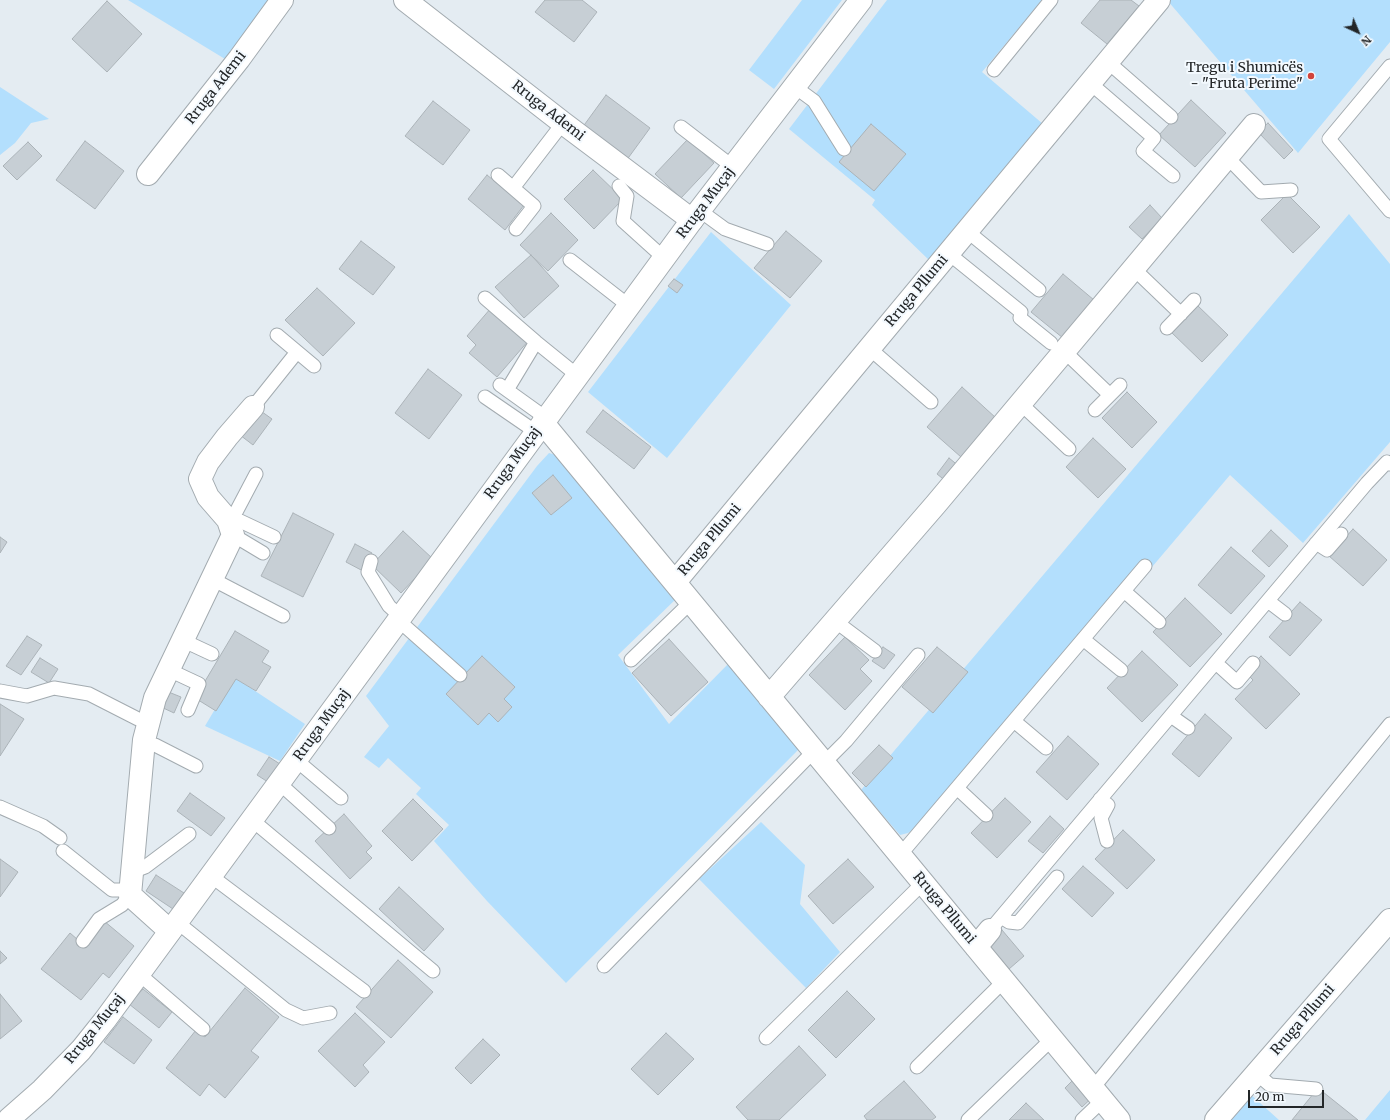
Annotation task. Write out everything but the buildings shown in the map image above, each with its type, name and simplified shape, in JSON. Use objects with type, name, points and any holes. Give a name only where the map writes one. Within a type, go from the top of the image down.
[{"type":"street","name":"Rruga Ademi","points":[[148,174],[239,59],[282,0]]},
{"type":"street","name":"Rruga Ademi","points":[[405,0],[563,123],[696,215]]},
{"type":"street","name":"Rruga Muçaj","points":[[7,1116],[42,1090],[81,1050],[139,974],[664,258],[861,0]]},
{"type":"street","name":"Rruga Pllumi","points":[[675,582],[1159,0]]},
{"type":"street","points":[[770,697],[1020,403],[1057,347],[1133,268],[1254,125]]},
{"type":"street","points":[[174,926],[131,886],[144,745],[155,698],[212,579],[230,526],[208,496],[200,479],[208,462],[252,407]]},
{"type":"street","name":"Rruga Pllumi","points":[[542,424],[675,582],[1119,1120]]},
{"type":"street","name":"Rruga Pllumi","points":[[1216,1120],[1390,920]]},
{"type":"street","points":[[976,947],[996,924]]},
{"type":"lane","points":[[994,70],[1051,0]]},
{"type":"lane","points":[[1108,62],[1171,117]]},
{"type":"lane","points":[[1390,66],[1329,139],[1390,211]]},
{"type":"lane","points":[[1090,84],[1154,138],[1144,151],[1173,176]]},
{"type":"lane","points":[[795,87],[814,101],[844,149]]},
{"type":"lane","points":[[513,188],[563,123]]},
{"type":"lane","points":[[681,127],[733,167]]},
{"type":"lane","points":[[1227,157],[1261,192],[1291,190]]},
{"type":"lane","points":[[498,175],[534,206],[516,229]]},
{"type":"lane","points":[[619,186],[627,196],[623,221],[664,258]]},
{"type":"lane","points":[[696,215],[725,229],[767,244]]},
{"type":"lane","points":[[967,231],[1039,290]]},
{"type":"lane","points":[[948,253],[1021,312],[1020,318],[1057,347],[1110,395]]},
{"type":"lane","points":[[570,260],[629,306]]},
{"type":"lane","points":[[1133,268],[1181,314]]},
{"type":"lane","points":[[485,298],[578,376]]},
{"type":"lane","points":[[1167,328],[1194,300]]},
{"type":"lane","points":[[277,335],[314,366]]},
{"type":"lane","points":[[536,342],[503,387],[542,424]]},
{"type":"lane","points":[[869,348],[931,402]]},
{"type":"lane","points":[[252,407],[297,352]]},
{"type":"lane","points":[[1095,410],[1120,386]]},
{"type":"lane","points":[[485,397],[542,424]]},
{"type":"lane","points":[[1020,403],[1069,449]]},
{"type":"lane","points":[[996,924],[1367,483],[1387,462],[1390,464]]},
{"type":"lane","points":[[230,526],[256,474]]},
{"type":"lane","points":[[230,526],[240,521],[274,537]]},
{"type":"lane","points":[[230,526],[263,553]]},
{"type":"lane","points":[[1316,543],[1327,550],[1341,534]]},
{"type":"lane","points":[[371,561],[368,572],[389,606],[460,675]]},
{"type":"lane","points":[[900,855],[1145,566]]},
{"type":"lane","points":[[212,579],[283,616]]},
{"type":"lane","points":[[1124,591],[1159,622]]},
{"type":"lane","points":[[1268,601],[1285,614]]},
{"type":"lane","points":[[631,660],[691,602]]},
{"type":"lane","points":[[835,621],[875,651]]},
{"type":"lane","points":[[1083,639],[1121,670]]},
{"type":"lane","points":[[182,640],[212,654]]},
{"type":"lane","points":[[604,966],[819,757],[846,741],[918,655]]},
{"type":"lane","points":[[1216,663],[1237,682],[1253,663]]},
{"type":"lane","points":[[168,670],[199,684],[188,710]]},
{"type":"lane","points":[[0,691],[27,696],[54,688],[89,694],[138,719],[149,721]]},
{"type":"lane","points":[[1171,716],[1188,728]]},
{"type":"lane","points":[[1014,722],[1046,748]]},
{"type":"lane","points":[[1082,1120],[1098,1094],[1390,724]]},
{"type":"lane","points":[[144,745],[155,745],[196,766]]},
{"type":"lane","points":[[296,760],[341,798]]},
{"type":"lane","points":[[279,783],[329,828]]},
{"type":"lane","points":[[957,788],[986,815]]},
{"type":"lane","points":[[1100,800],[1108,805],[1101,818],[1107,842]]},
{"type":"lane","points":[[0,807],[43,826],[112,890],[115,891],[131,886]]},
{"type":"lane","points":[[252,820],[433,971]]},
{"type":"lane","points":[[83,941],[99,919],[122,905],[131,886],[145,867],[189,834]]},
{"type":"lane","points":[[211,876],[364,991]]},
{"type":"lane","points":[[996,924],[1009,922],[1018,923],[1056,876]]},
{"type":"lane","points":[[766,1038],[923,883]]},
{"type":"lane","points":[[174,926],[286,1010],[303,1018],[330,1013]]},
{"type":"lane","points":[[139,974],[203,1029]]},
{"type":"lane","points":[[917,1067],[1004,981]]},
{"type":"lane","points":[[968,1120],[1052,1039]]},
{"type":"lane","points":[[1256,1074],[1270,1085],[1316,1089]]},
{"type":"shaded area","points":[[128,0],[269,0],[225,59]]},
{"type":"shaded area","points":[[802,0],[842,0],[774,89],[749,70]]},
{"type":"shaded area","points":[[887,0],[1042,0],[982,72],[1043,124],[930,261],[872,205],[875,200],[789,129]]},
{"type":"shaded area","name":"Tregu i Shumicës - \"Fruta Perime\"","points":[[1167,0],[1390,0],[1390,42],[1298,153]]},
{"type":"shaded area","points":[[0,87],[49,119],[31,123],[15,143],[0,155]]},
{"type":"shaded area","points":[[1349,214],[1390,264],[1390,442],[1303,543],[1230,475],[1152,567],[1145,561],[916,828],[908,833],[900,835],[861,790]]},
{"type":"shaded area","points":[[711,232],[791,305],[667,458],[588,392]]},
{"type":"shaded area","points":[[549,453],[559,456],[676,599],[618,655],[669,724],[730,662],[803,745],[566,983],[487,901],[434,841],[449,825],[416,794],[421,788],[388,758],[379,768],[364,757],[389,726],[366,696],[537,466]]},
{"type":"shaded area","points":[[234,677],[305,724],[280,761],[205,726]]},
{"type":"shaded area","points":[[761,822],[805,865],[800,904],[840,952],[806,988],[699,879]]},
{"type":"shaded area","points":[[1390,1090],[1390,1120],[1365,1120]]},
{"type":"shaded area","points":[[1249,1093],[1279,1120],[1226,1120]]},
{"type":"place","name":"Tregu i Shumicës - \"Fruta Perime\"","points":[[1311,76]]}]
